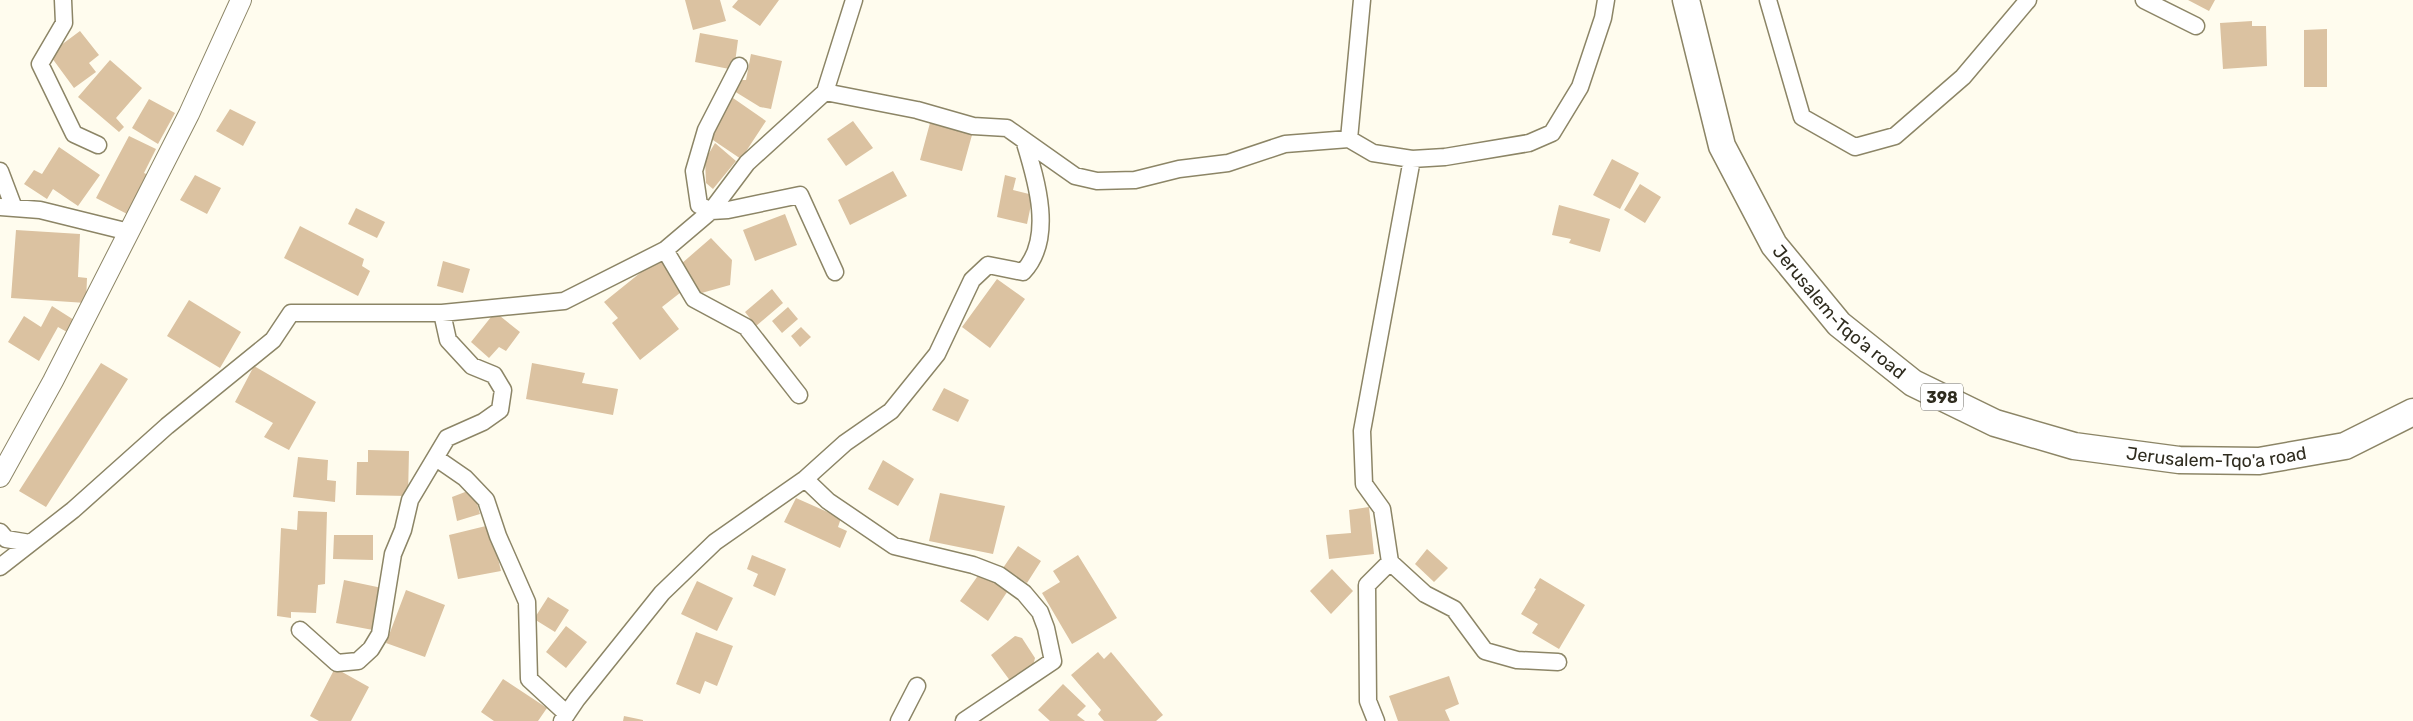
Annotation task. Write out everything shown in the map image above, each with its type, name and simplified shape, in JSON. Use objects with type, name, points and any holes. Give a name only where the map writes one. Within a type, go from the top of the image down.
[{"type":"main road","name":"Jerusalem-Tqo'a road","points":[[1686,0],[1722,146],[1774,245],[1839,324],[1913,383],[1995,423],[2074,446],[2179,460],[2259,461],[2345,446],[2413,412]]},
{"type":"street","points":[[63,0],[64,23],[40,64],[74,134],[98,145]]},
{"type":"street","points":[[0,477],[21,443],[189,114],[241,0]]},
{"type":"street","points":[[0,567],[72,510],[167,426],[273,340],[291,313],[442,313],[564,301],[665,250],[711,211],[747,164],[825,92],[854,0]]},
{"type":"street","points":[[1349,139],[1362,0]]},
{"type":"street","points":[[825,92],[917,110],[973,126],[1007,128],[1075,176],[1097,181],[1135,180],[1179,169],[1228,163],[1285,144],[1349,139],[1373,153],[1412,159],[1445,157],[1529,143],[1552,133],[1580,87],[1601,26],[1606,0]]},
{"type":"street","points":[[1768,0],[1802,118],[1855,147],[1895,136],[1963,77],[2028,0]]},
{"type":"street","points":[[2144,0],[2196,26]]},
{"type":"street","points":[[740,66],[706,130],[694,171],[699,205],[711,211],[728,210],[800,195],[834,272]]},
{"type":"street","points":[[436,458],[465,478],[486,500],[498,536],[526,602],[529,678],[565,718],[577,698],[662,593],[715,542],[805,479],[845,443],[891,411],[938,354],[972,280],[988,265],[1022,272],[1032,262],[1041,235],[1040,212],[1024,140]]},
{"type":"street","points":[[1412,159],[1362,431],[1364,484],[1382,509],[1390,562],[1425,594],[1454,609],[1485,651],[1517,660],[1558,662]]},
{"type":"street","points":[[0,171],[7,207],[40,210],[129,232]]},
{"type":"street","points":[[665,250],[694,299],[746,327],[799,395]]},
{"type":"street","points":[[300,630],[337,663],[358,661],[371,649],[380,634],[393,554],[403,530],[410,500],[447,438],[483,422],[500,410],[503,390],[494,375],[472,366],[448,340],[442,313]]},
{"type":"street","points":[[0,465],[21,443]]},
{"type":"street","points":[[805,479],[828,501],[894,546],[999,575],[1024,593],[1040,612],[1046,628],[1053,662],[964,721]]},
{"type":"street","points":[[0,532],[6,539],[30,543]]},
{"type":"street","points":[[1376,721],[1368,701],[1367,585],[1390,562]]},
{"type":"street","points":[[899,721],[916,686]]},
{"type":"building","points":[[685,0],[720,0],[726,21],[693,30]]},
{"type":"building","points":[[738,0],[779,0],[760,26],[732,7]]},
{"type":"building","points":[[2188,0],[2215,0],[2209,11]]},
{"type":"building","points":[[2252,21],[2252,26],[2266,26],[2267,66],[2223,69],[2220,23]]},
{"type":"building","points":[[2327,29],[2327,87],[2304,87],[2304,30]]},
{"type":"building","points":[[80,31],[99,55],[89,63],[96,72],[74,88],[49,54]]},
{"type":"building","points":[[700,33],[738,40],[734,70],[695,62]]},
{"type":"building","points":[[751,54],[782,61],[771,109],[760,107],[734,91],[737,80],[746,80]]},
{"type":"building","points":[[110,60],[142,88],[116,118],[124,127],[119,132],[78,97]]},
{"type":"building","points":[[733,98],[766,121],[741,159],[707,136]]},
{"type":"building","points":[[149,99],[175,113],[158,144],[132,128]]},
{"type":"building","points":[[230,109],[256,122],[243,146],[216,131]]},
{"type":"building","points":[[853,121],[873,148],[846,166],[827,139]]},
{"type":"building","points":[[930,123],[972,135],[962,171],[920,160]]},
{"type":"building","points":[[129,136],[156,149],[144,173],[153,177],[133,217],[96,198]]},
{"type":"building","points":[[715,143],[736,161],[713,189],[706,183],[705,160]]},
{"type":"building","points":[[59,147],[100,175],[78,206],[53,189],[47,199],[24,184],[34,170],[42,174]]},
{"type":"building","points":[[1612,159],[1639,173],[1620,209],[1593,195]]},
{"type":"building","points":[[893,171],[907,196],[850,225],[838,200]]},
{"type":"building","points":[[195,175],[221,188],[207,214],[180,200]]},
{"type":"building","points":[[1005,175],[1016,178],[1013,190],[1033,195],[1027,224],[997,217]]},
{"type":"building","points":[[1640,184],[1661,197],[1645,223],[1624,210]]},
{"type":"building","points":[[1559,205],[1610,219],[1600,252],[1569,243],[1571,239],[1552,235]]},
{"type":"building","points":[[356,208],[385,222],[377,238],[348,224]]},
{"type":"building","points":[[785,214],[797,245],[755,261],[743,230]]},
{"type":"building","points":[[300,226],[364,259],[362,266],[370,271],[358,296],[284,258]]},
{"type":"building","points":[[16,230],[80,234],[78,277],[87,278],[86,303],[11,298]]},
{"type":"building","points":[[711,238],[732,260],[730,285],[698,294],[681,264]]},
{"type":"building","points":[[660,257],[685,289],[662,307],[679,329],[640,360],[612,323],[618,318],[604,302]]},
{"type":"building","points":[[443,261],[470,269],[463,293],[437,286]]},
{"type":"building","points":[[997,279],[1025,299],[990,348],[962,327]]},
{"type":"building","points":[[772,289],[783,303],[756,326],[745,312]]},
{"type":"building","points":[[189,300],[241,332],[220,368],[167,336]]},
{"type":"building","points":[[52,306],[74,320],[67,332],[58,327],[39,361],[8,342],[24,316],[41,327]]},
{"type":"building","points":[[788,307],[798,319],[782,333],[772,321]]},
{"type":"building","points":[[495,312],[520,332],[506,351],[499,347],[489,358],[471,342]]},
{"type":"building","points":[[801,327],[811,337],[800,347],[791,336]]},
{"type":"building","points":[[101,363],[128,379],[46,507],[19,491]]},
{"type":"building","points":[[532,363],[585,373],[582,383],[618,389],[613,415],[526,399]]},
{"type":"building","points":[[254,366],[316,402],[289,450],[264,437],[273,423],[235,402]]},
{"type":"building","points":[[944,388],[969,400],[958,422],[932,410]]},
{"type":"building","points":[[368,450],[409,451],[408,496],[356,495],[357,462],[368,462]]},
{"type":"building","points":[[298,457],[328,460],[327,480],[336,481],[335,502],[293,497]]},
{"type":"building","points":[[883,460],[914,479],[898,506],[868,489]]},
{"type":"building","points":[[473,489],[480,514],[457,521],[452,497]]},
{"type":"building","points":[[940,493],[1005,506],[993,554],[929,541]]},
{"type":"building","points":[[796,498],[841,518],[838,527],[847,531],[840,548],[784,522]]},
{"type":"building","points":[[1369,507],[1374,554],[1329,559],[1326,535],[1351,533],[1349,510]]},
{"type":"building","points":[[298,511],[327,512],[325,584],[318,585],[316,613],[291,612],[291,618],[277,616],[281,528],[297,530]]},
{"type":"building","points":[[490,525],[501,571],[458,579],[449,535]]},
{"type":"building","points":[[334,535],[373,535],[373,560],[333,559]]},
{"type":"building","points":[[1018,546],[1041,561],[1027,583],[1003,568]]},
{"type":"building","points":[[1427,549],[1448,568],[1434,582],[1415,564]]},
{"type":"building","points":[[752,555],[786,569],[775,596],[753,586],[758,574],[747,569]]},
{"type":"building","points":[[1078,555],[1117,618],[1072,644],[1042,593],[1060,582],[1053,571]]},
{"type":"building","points":[[1332,569],[1353,591],[1331,614],[1310,591]]},
{"type":"building","points":[[982,570],[1009,589],[988,621],[960,601]]},
{"type":"building","points":[[1540,578],[1585,605],[1559,649],[1532,633],[1538,624],[1521,614],[1536,589],[1534,588]]},
{"type":"building","points":[[344,580],[382,588],[373,630],[336,623]]},
{"type":"building","points":[[697,581],[733,598],[717,631],[681,614]]},
{"type":"building","points":[[406,590],[445,605],[425,657],[386,643]]},
{"type":"building","points":[[548,597],[569,610],[555,632],[534,619]]},
{"type":"building","points":[[566,626],[587,642],[566,668],[546,652]]},
{"type":"building","points":[[696,632],[733,646],[717,686],[705,681],[700,694],[676,684]]},
{"type":"building","points":[[1015,636],[1022,638],[1035,658],[1033,666],[1011,682],[991,655]]},
{"type":"building","points":[[1098,652],[1104,659],[1111,652],[1163,715],[1156,721],[1104,721],[1098,714],[1101,710],[1071,675]]},
{"type":"building","points":[[335,668],[369,687],[351,721],[319,721],[310,716]]},
{"type":"building","points":[[1449,676],[1459,704],[1445,710],[1450,721],[1398,721],[1389,696]]},
{"type":"building","points":[[503,679],[547,708],[538,721],[494,721],[481,712]]},
{"type":"building","points":[[1063,684],[1086,706],[1077,715],[1085,721],[1050,721],[1038,710]]},
{"type":"building","points":[[624,716],[643,720],[643,721],[623,721]]}]
